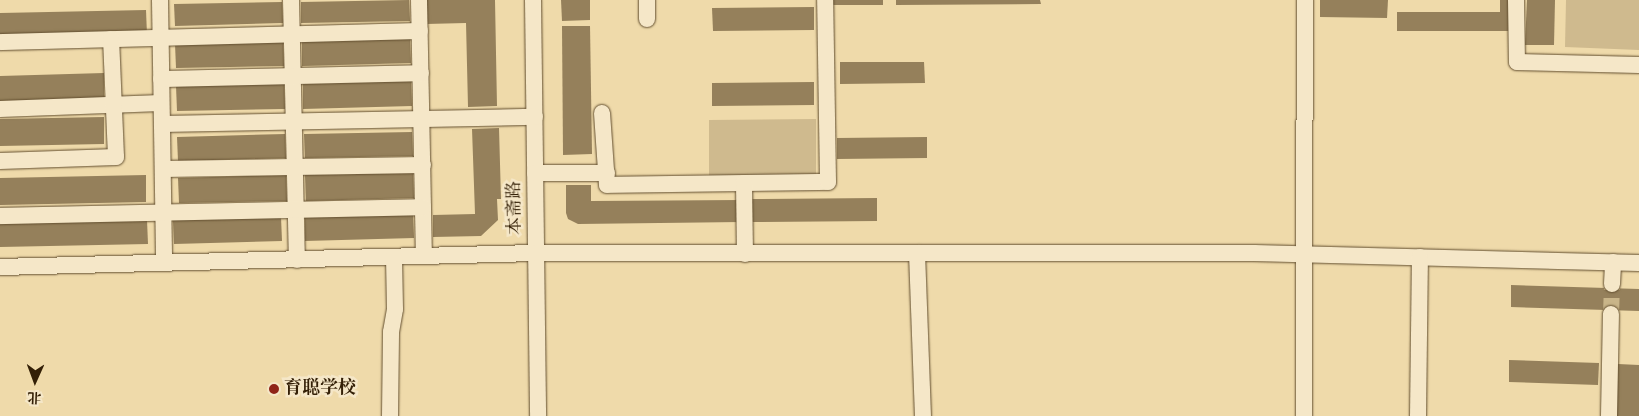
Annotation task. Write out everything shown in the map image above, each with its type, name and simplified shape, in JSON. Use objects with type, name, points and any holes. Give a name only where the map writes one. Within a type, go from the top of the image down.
[{"type":"street","points":[[160,0],[164,263]]},
{"type":"street","points":[[291,0],[297,260]]},
{"type":"street","points":[[419,0],[424,256]]},
{"type":"street","name":"本斋路","points":[[533,0],[538,416]]},
{"type":"street","points":[[647,0],[647,19]]},
{"type":"street","points":[[602,113],[603,152],[607,185],[828,182],[826,0]]},
{"type":"street","points":[[1304,416],[1306,254],[1305,0]]},
{"type":"street","points":[[1516,0],[1516,62],[1639,65]]},
{"type":"street","points":[[0,42],[420,31]]},
{"type":"street","points":[[0,161],[116,157],[111,39]]},
{"type":"street","points":[[161,79],[421,73]]},
{"type":"street","points":[[0,109],[161,103]]},
{"type":"street","points":[[162,124],[535,116]]},
{"type":"street","points":[[163,169],[422,165]]},
{"type":"street","points":[[535,173],[607,173]]},
{"type":"street","points":[[744,183],[745,254]]},
{"type":"street","points":[[0,216],[423,207]]},
{"type":"street","points":[[0,267],[536,254],[1306,254],[1639,263]]},
{"type":"street","points":[[917,254],[923,416]]},
{"type":"street","points":[[390,416],[391,332],[395,309],[394,257]]},
{"type":"street","points":[[1418,416],[1420,257]]},
{"type":"street","points":[[1612,284],[1613,262]]},
{"type":"street","points":[[1609,416],[1611,314]]},
{"type":"shaded area","points":[[1566,0],[1639,0],[1639,50],[1565,47]]},
{"type":"shaded area","points":[[816,119],[816,175],[709,176],[709,120]]},
{"type":"building","points":[[409,0],[410,21],[301,23],[301,2]]},
{"type":"building","points":[[425,0],[495,0],[497,106],[468,107],[466,23],[426,24]]},
{"type":"building","points":[[561,0],[590,0],[590,20],[562,21]]},
{"type":"building","points":[[833,0],[883,0],[883,5],[833,5]]},
{"type":"building","points":[[896,0],[1040,0],[1041,4],[896,5]]},
{"type":"building","points":[[1320,0],[1388,0],[1387,18],[1320,17]]},
{"type":"building","points":[[1500,0],[1509,0],[1509,31],[1397,31],[1397,12],[1500,12]]},
{"type":"building","points":[[1527,0],[1555,0],[1554,45],[1525,45]]},
{"type":"building","points":[[282,2],[283,23],[175,26],[174,4]]},
{"type":"building","points":[[814,7],[814,30],[713,31],[712,8]]},
{"type":"building","points":[[146,10],[147,35],[0,38],[0,13]]},
{"type":"building","points":[[562,26],[590,26],[592,154],[563,155]]},
{"type":"building","points":[[410,39],[411,63],[302,66],[302,41]]},
{"type":"building","points":[[283,41],[284,66],[176,68],[175,44]]},
{"type":"building","points":[[840,62],[924,62],[925,83],[840,84]]},
{"type":"building","points":[[104,73],[104,99],[0,101],[0,76]]},
{"type":"building","points":[[411,81],[412,106],[303,109],[303,84]]},
{"type":"building","points":[[814,82],[814,105],[712,106],[712,83]]},
{"type":"building","points":[[284,84],[285,109],[177,111],[176,86]]},
{"type":"building","points":[[104,117],[104,144],[0,146],[0,119]]},
{"type":"building","points":[[499,128],[501,199],[497,199],[498,220],[481,236],[433,237],[433,215],[475,214],[472,129]]},
{"type":"building","points":[[412,132],[413,156],[305,158],[304,134]]},
{"type":"building","points":[[285,134],[286,158],[178,161],[177,137]]},
{"type":"building","points":[[927,137],[927,158],[837,159],[837,138]]},
{"type":"building","points":[[413,173],[414,198],[306,201],[305,175]]},
{"type":"building","points":[[146,175],[146,202],[0,205],[0,178]]},
{"type":"building","points":[[286,175],[287,201],[179,203],[178,178]]},
{"type":"building","points":[[566,185],[591,185],[591,201],[741,200],[741,222],[578,224],[568,219],[566,213]]},
{"type":"building","points":[[877,198],[877,221],[752,222],[752,199]]},
{"type":"building","points":[[413,214],[414,238],[305,241],[305,217]]},
{"type":"building","points":[[281,217],[282,241],[174,244],[173,220]]},
{"type":"building","points":[[147,220],[148,244],[0,247],[0,224]]},
{"type":"building","points":[[1511,285],[1639,289],[1639,311],[1511,307]]},
{"type":"building","points":[[1509,360],[1599,363],[1598,385],[1509,382]]},
{"type":"building","points":[[1618,364],[1639,365],[1639,416],[1616,416]]},
{"type":"tunnel","points":[[1611,314],[1612,284]]},
{"type":"place","name":"育聪学校","points":[[274,389]]}]
